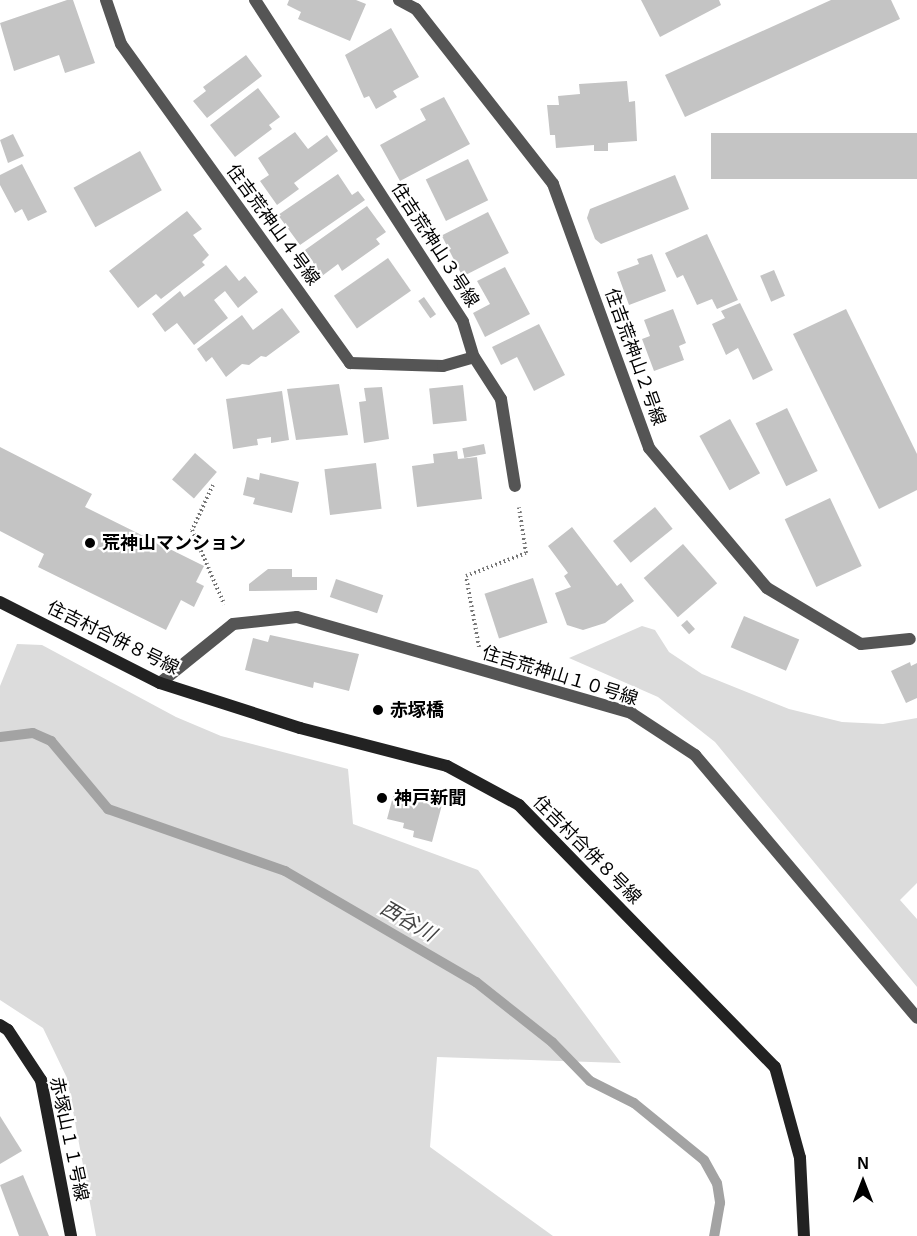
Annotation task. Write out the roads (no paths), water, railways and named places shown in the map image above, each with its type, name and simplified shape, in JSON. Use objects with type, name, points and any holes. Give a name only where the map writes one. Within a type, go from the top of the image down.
[{"type":"street","name":"住吉荒神山４号線","points":[[106,0],[121,44],[350,363],[443,366],[474,357]]},
{"type":"street","name":"住吉荒神山３号線","points":[[255,0],[463,322],[474,357],[501,399],[515,486]]},
{"type":"street","name":"住吉荒神山２号線","points":[[399,0],[416,9],[553,184],[649,448],[767,588],[861,644],[910,639]]},
{"type":"street","name":"住吉村合併８号線","points":[[0,602],[160,683],[300,728],[447,766],[519,805],[775,1067],[800,1158],[804,1236]]},
{"type":"street","name":"住吉荒神山１０号線","points":[[160,683],[232,624],[297,617],[631,713],[695,755],[917,1018]]},
{"type":"street","name":"赤塚山１１号線","points":[[0,1025],[8,1030],[41,1080],[71,1236]]},
{"type":"waterway","name":"西谷川","points":[[0,737],[33,733],[51,741],[108,809],[285,871],[476,982],[552,1042],[590,1081],[634,1103],[704,1160],[717,1183],[720,1203],[714,1236]]},
{"type":"place","name":"荒神山マンション","points":[[90,543]]},
{"type":"place","name":"赤塚橋","points":[[378,710]]},
{"type":"place","name":"神戸新聞","points":[[382,798]]}]
